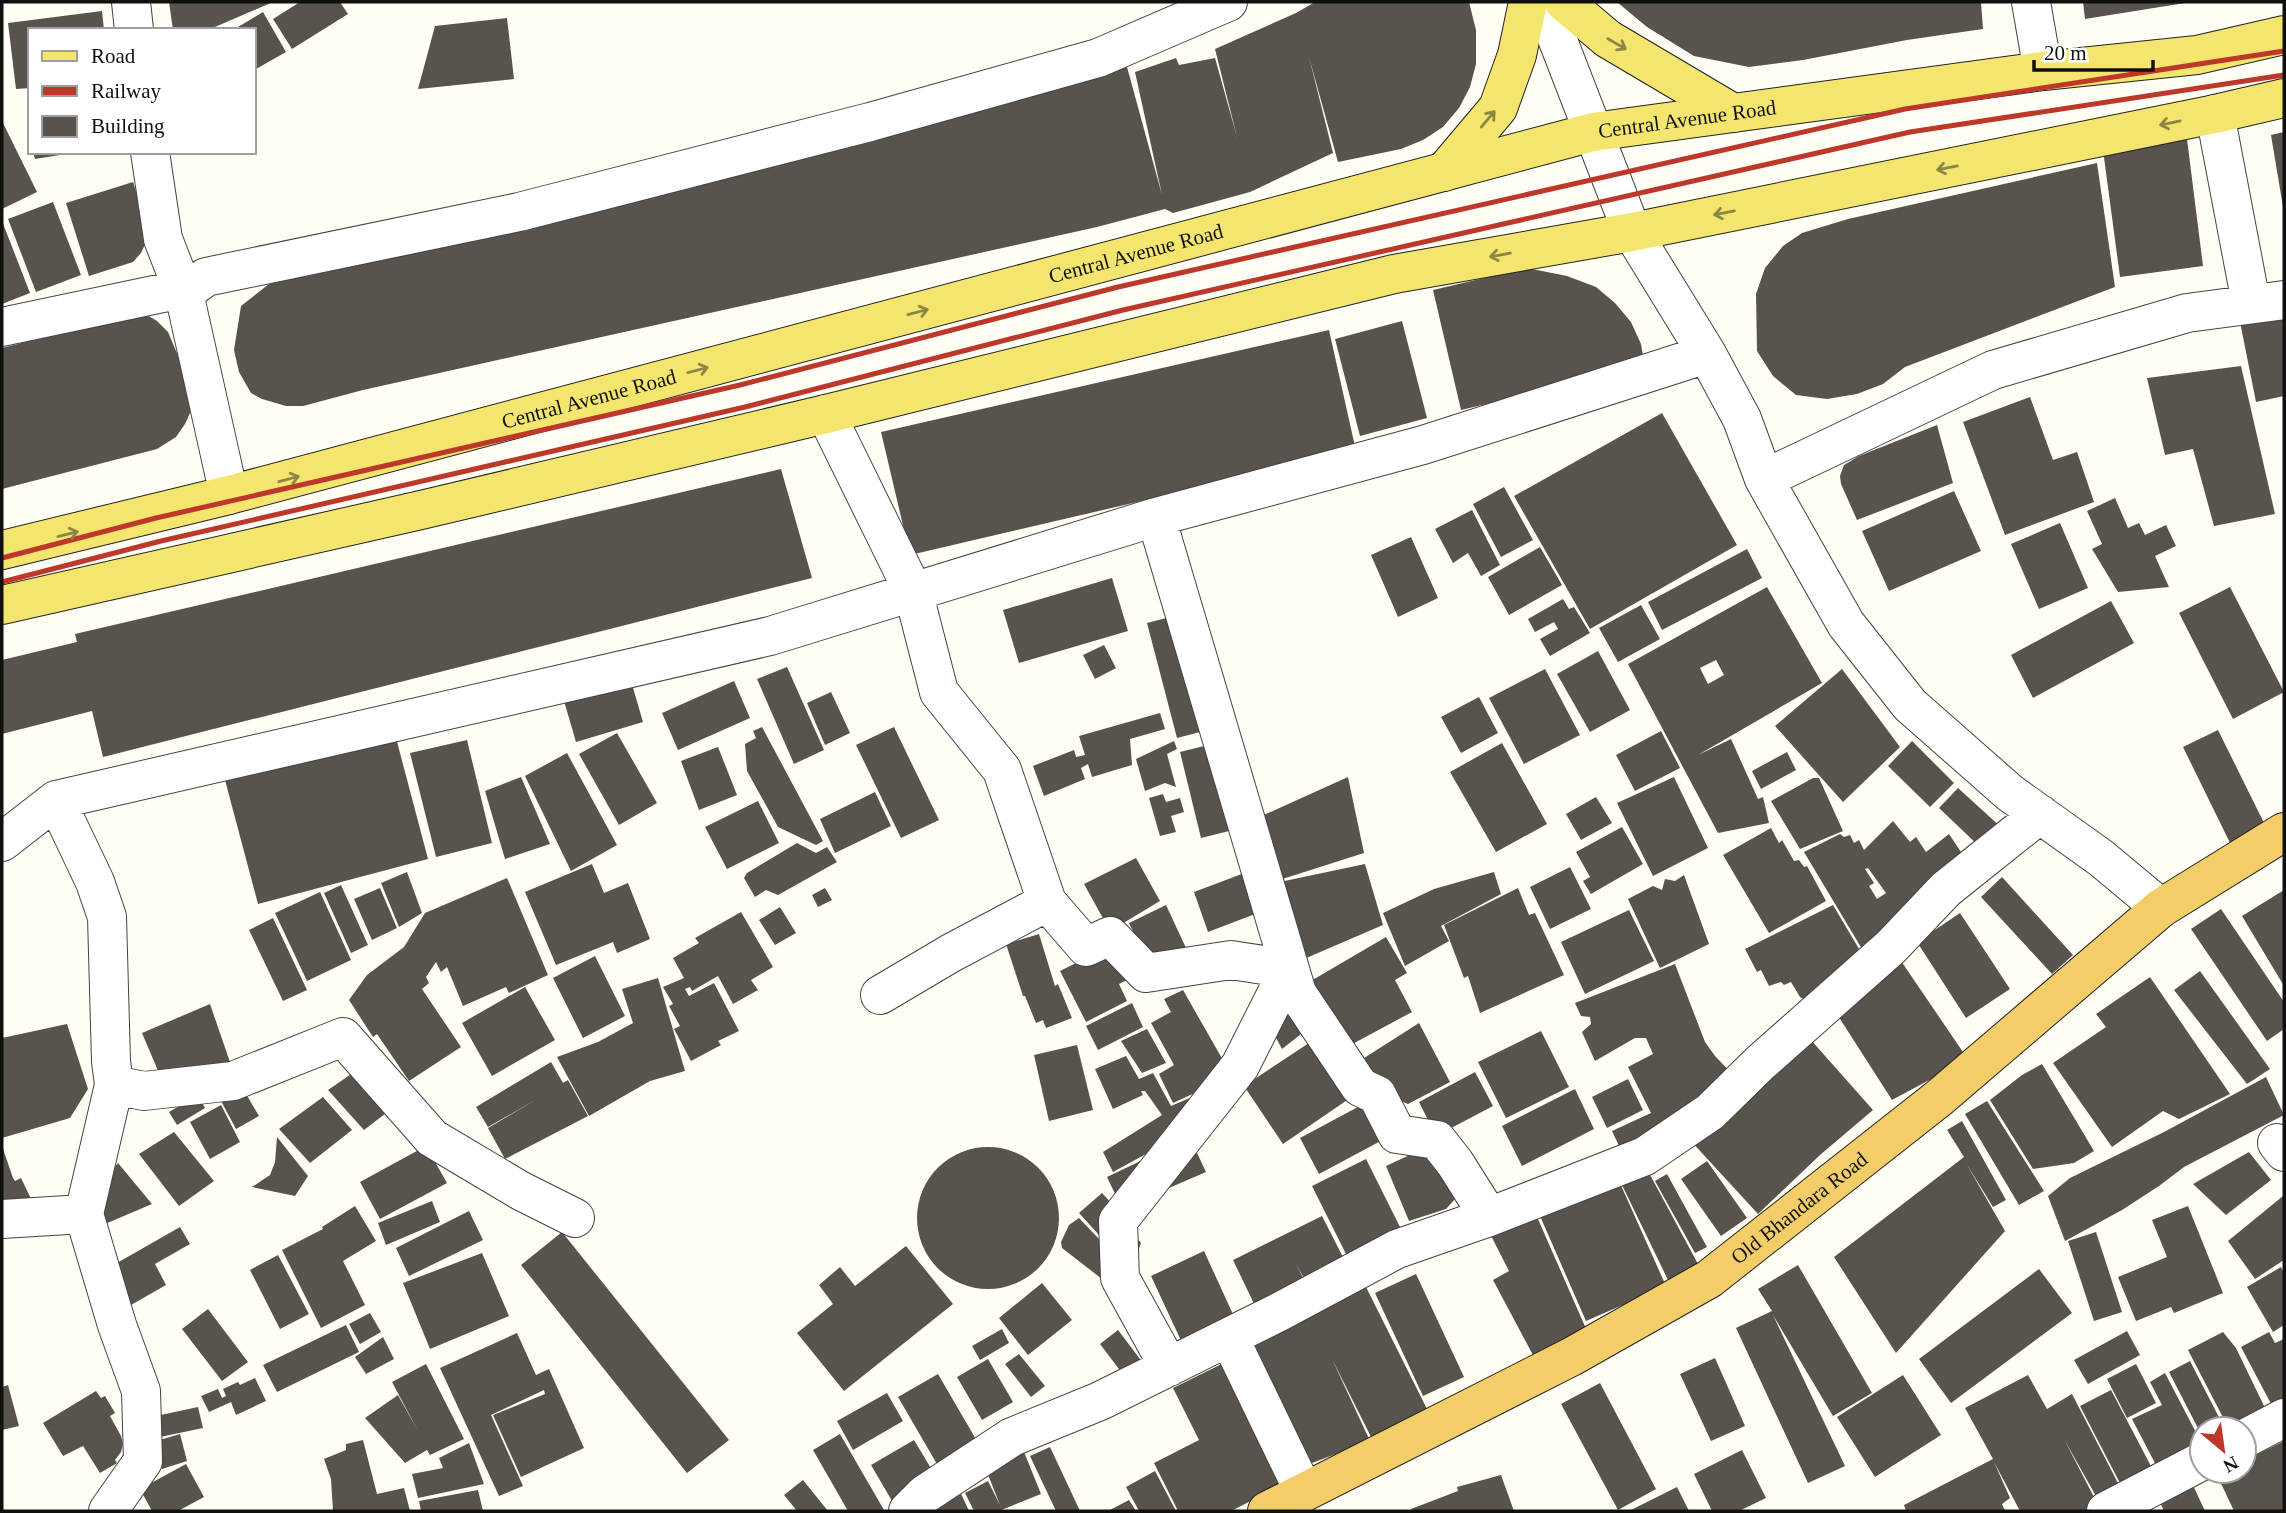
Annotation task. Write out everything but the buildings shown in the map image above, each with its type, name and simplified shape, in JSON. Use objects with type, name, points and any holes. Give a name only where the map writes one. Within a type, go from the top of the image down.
[{"type":"highway","name":"Old Bhandara Road","points":[[1267,1511],[1571,1357],[1709,1279],[1939,1098],[2161,908],[2284,831]]},
{"type":"main road","points":[[1444,172],[1498,108],[1517,55],[1528,2]]},
{"type":"main road","points":[[1564,2],[1608,38],[1733,113]]},
{"type":"main road","name":"Central Avenue Road","points":[[2,550],[229,495],[1593,132],[2043,71],[2197,55],[2284,35]]},
{"type":"main road","points":[[2,605],[826,414],[1394,274],[1632,232],[2284,98]]},
{"type":"street","points":[[131,2],[134,28]]},
{"type":"street","points":[[2,327],[183,291],[206,277],[519,212],[870,122],[1098,58],[1228,2]]},
{"type":"street","points":[[1543,2],[1632,232],[1707,354],[1742,419],[1764,480],[1846,624],[1910,705],[2010,793],[2101,858],[2161,908]]},
{"type":"street","points":[[2031,2],[2043,71]]},
{"type":"street","points":[[1764,480],[1993,370],[2186,313],[2268,301],[2216,114]]},
{"type":"street","points":[[150,154],[163,239],[183,291],[229,495]]},
{"type":"street","points":[[2,842],[56,800],[770,636],[1156,517],[1423,446],[1707,354]]},
{"type":"street","points":[[826,414],[913,591],[939,692],[1002,770],[1047,902],[1086,947],[1110,936],[1146,973],[1231,960],[1289,969]]},
{"type":"street","points":[[1156,517],[1297,993],[1360,1087],[1377,1095],[1397,1134],[1437,1140],[1489,1217]]},
{"type":"street","points":[[56,800],[95,882],[107,917],[114,1085],[84,1214],[117,1325],[141,1391],[143,1461],[108,1511]]},
{"type":"street","points":[[908,1511],[925,1494],[1012,1437],[1100,1401],[1229,1338],[1397,1249],[1489,1217],[1645,1156],[1710,1112],[1760,1063],[1891,947],[1946,889],[2040,814]]},
{"type":"street","points":[[880,995],[951,953],[1047,902]]},
{"type":"street","points":[[1169,1367],[1120,1278],[1118,1221],[1240,1066],[1289,969]]},
{"type":"street","points":[[114,1085],[144,1091],[233,1081],[343,1037],[432,1139],[521,1191],[575,1218]]},
{"type":"street","points":[[2,1219],[84,1214]]},
{"type":"street","points":[[1229,1338],[1304,1492]]},
{"type":"street","points":[[2258,1432],[2284,1418]]},
{"type":"street","points":[[2106,1511],[2188,1468]]},
{"type":"railway","points":[[2,558],[156,518],[740,385],[1118,287],[1905,109],[2284,51]]},
{"type":"railway","points":[[2,582],[161,541],[745,407],[1123,310],[1910,132],[2284,75]]}]
